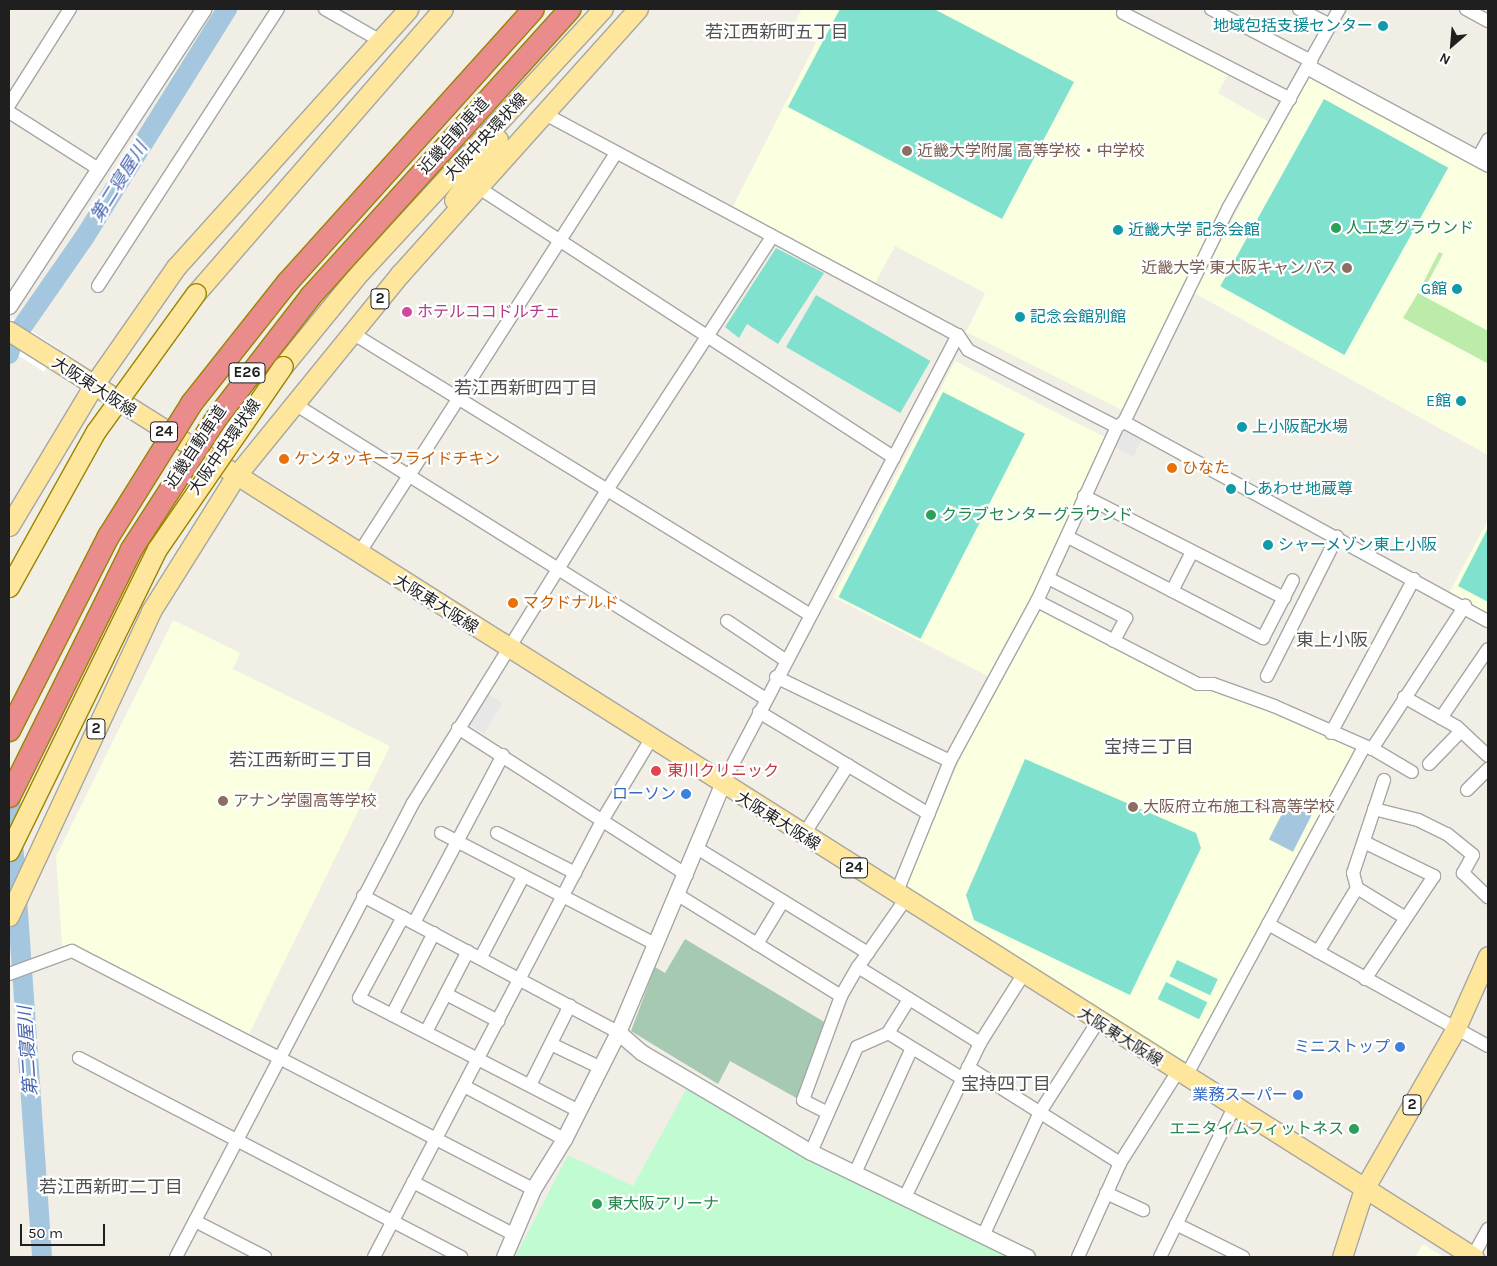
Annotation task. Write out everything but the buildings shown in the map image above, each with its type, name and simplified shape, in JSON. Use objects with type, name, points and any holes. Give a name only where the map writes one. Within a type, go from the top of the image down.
[{"type":"highway","name":"近畿自動車道","points":[[9,730],[108,536],[192,403],[287,282],[533,9]]},
{"type":"highway","name":"近畿自動車道","points":[[9,796],[131,549],[220,411],[310,296],[569,9]]},
{"type":"main road","points":[[9,526],[33,481],[93,386],[176,267],[408,9]]},
{"type":"main road","points":[[9,587],[96,431],[196,293],[442,9]]},
{"type":"main road","name":"大阪中央環状線","points":[[9,851],[157,549],[283,366],[360,272],[546,73],[603,9]]},
{"type":"main road","name":"2","points":[[9,916],[151,611],[235,477],[293,403],[400,274],[638,9]]},
{"type":"main road","points":[[400,274],[546,73]]},
{"type":"main road","name":"大阪東大阪線","points":[[9,331],[235,477],[1234,1109],[1474,1257]]},
{"type":"main road","name":"2","points":[[1342,1257],[1364,1189],[1455,1030],[1488,957]]},
{"type":"street","points":[[9,105],[70,9]]},
{"type":"street","points":[[98,286],[278,9]]},
{"type":"street","points":[[325,9],[379,40]]},
{"type":"street","points":[[1211,9],[1483,161],[1488,140]]},
{"type":"street","points":[[1300,9],[1330,25]]},
{"type":"street","points":[[828,1113],[803,1100],[841,996],[900,897],[950,761],[1037,601],[1068,537],[1084,496],[1229,207],[1339,9]]},
{"type":"street","points":[[1466,9],[1488,21]]},
{"type":"street","points":[[9,306],[100,170],[198,11]]},
{"type":"street","points":[[1124,13],[1290,99]]},
{"type":"street","points":[[9,112],[100,170]]},
{"type":"street","points":[[545,114],[615,155],[958,335],[968,350],[1120,424],[1337,537],[1488,621]]},
{"type":"street","points":[[358,555],[615,155]]},
{"type":"street","points":[[479,188],[894,457]]},
{"type":"street","points":[[176,1257],[363,896],[458,728],[509,650],[607,490],[709,338],[772,237]]},
{"type":"street","points":[[352,333],[458,400],[809,614]]},
{"type":"street","points":[[504,1257],[533,1189],[564,1139],[618,1032],[653,943],[687,875],[694,847],[722,785],[784,660],[958,335]]},
{"type":"street","points":[[293,403],[766,699]]},
{"type":"street","points":[[1084,496],[1284,598]]},
{"type":"street","points":[[1068,537],[1263,638],[1293,580]]},
{"type":"street","points":[[1267,676],[1337,537]]},
{"type":"street","points":[[1172,591],[1192,552]]},
{"type":"street","points":[[1048,578],[1126,618],[1114,641]]},
{"type":"street","points":[[1331,733],[1414,579]]},
{"type":"street","points":[[1037,601],[1198,684],[1214,684],[1274,706],[1368,749],[1412,772]]},
{"type":"street","points":[[1078,1257],[1120,1163],[1181,1075],[1368,749],[1464,606]]},
{"type":"street","points":[[727,621],[784,660]]},
{"type":"street","points":[[1441,718],[1488,649]]},
{"type":"street","points":[[776,677],[950,761]]},
{"type":"street","points":[[1404,697],[1461,731],[1488,756]]},
{"type":"street","points":[[759,712],[929,814]]},
{"type":"street","points":[[458,728],[603,819],[687,875]]},
{"type":"street","points":[[1429,764],[1461,731]]},
{"type":"street","points":[[374,1257],[603,819],[650,739]]},
{"type":"street","points":[[502,755],[456,842],[359,998],[579,1111]]},
{"type":"street","points":[[803,836],[848,765]]},
{"type":"street","points":[[1467,790],[1488,769]]},
{"type":"street","points":[[1384,780],[1353,873],[1357,888],[1406,918]]},
{"type":"street","points":[[1374,809],[1418,820],[1447,834],[1474,855],[1463,873],[1488,897]]},
{"type":"street","points":[[441,833],[562,898],[653,943]]},
{"type":"street","points":[[497,833],[575,874]]},
{"type":"street","points":[[1364,842],[1434,876],[1365,978]]},
{"type":"street","points":[[694,847],[868,953]]},
{"type":"street","points":[[481,957],[523,877]]},
{"type":"street","points":[[1318,952],[1357,888]]},
{"type":"street","points":[[678,895],[841,996]]},
{"type":"street","points":[[363,896],[481,957],[618,1032],[641,1052],[811,1152],[1027,1257]]},
{"type":"street","points":[[757,944],[783,901]]},
{"type":"street","points":[[1268,924],[1455,1030],[1488,1046]]},
{"type":"street","points":[[392,1015],[434,933]]},
{"type":"street","points":[[9,974],[46,958],[72,951],[533,1189]]},
{"type":"street","points":[[426,1032],[468,951]]},
{"type":"street","points":[[858,967],[980,1044]]},
{"type":"street","points":[[904,1197],[980,1044],[1023,975]]},
{"type":"street","points":[[446,994],[498,1021]]},
{"type":"street","points":[[811,1152],[857,1047],[888,1033],[909,999]]},
{"type":"street","points":[[530,1085],[570,1005]]},
{"type":"street","points":[[983,1236],[1040,1112],[1098,1023]]},
{"type":"street","points":[[888,1033],[912,1048],[1040,1112],[1120,1163]]},
{"type":"street","points":[[551,1044],[601,1068]]},
{"type":"street","points":[[854,1173],[912,1048]]},
{"type":"street","points":[[79,1058],[236,1138],[461,1257]]},
{"type":"street","points":[[464,1086],[564,1139]]},
{"type":"street","points":[[1160,1257],[1234,1109]]},
{"type":"street","points":[[413,1182],[515,1235]]},
{"type":"street","points":[[1106,1192],[1143,1210]]},
{"type":"street","points":[[195,1221],[266,1257]]},
{"type":"street","points":[[1176,1224],[1243,1257]]},
{"type":"street","points":[[1474,1257],[1488,1229]]},
{"type":"shaded area","name":"近畿大学附属 高等学校・中学校","points":[[802,9],[1119,9],[1117,14],[1230,71],[1218,93],[1269,122],[1122,410],[966,332],[985,293],[895,246],[874,285],[730,212],[816,43],[791,29]]},
{"type":"shaded area","points":[[840,9],[934,9],[1074,82],[1002,219],[788,107]]},
{"type":"shaded area","name":"近畿大学 東大阪キャンパス","points":[[1308,75],[1488,171],[1488,455],[1194,293]]},
{"type":"shaded area","name":"人工芝グラウンド","points":[[1324,99],[1448,168],[1344,355],[1220,286]]},
{"type":"shaded area","points":[[776,248],[824,273],[778,344],[747,324],[739,338],[725,327]]},
{"type":"shaded area","points":[[816,295],[930,361],[900,413],[786,347]]},
{"type":"shaded area","points":[[955,361],[1107,438],[1034,598],[990,677],[833,597]]},
{"type":"shaded area","name":"クラブセンターグラウンド","points":[[943,392],[1025,434],[921,639],[839,597]]},
{"type":"shaded area","points":[[1124,429],[1143,439],[1133,457],[1115,447]]},
{"type":"shaded area","points":[[1488,520],[1488,617],[1449,593]]},
{"type":"shaded area","points":[[1488,528],[1488,602],[1458,586]]},
{"type":"shaded area","name":"大阪府立布施工科高等学校","points":[[1041,607],[1359,750],[1189,1064],[909,890],[907,884],[975,723]]},
{"type":"shaded area","name":"アナン学園高等学校","points":[[173,620],[240,653],[233,669],[390,746],[249,1034],[62,945],[56,856]]},
{"type":"shaded area","points":[[488,694],[503,703],[484,734],[469,725]]},
{"type":"shaded area","points":[[1025,759],[1196,833],[1201,848],[1130,995],[974,920],[966,895]]},
{"type":"shaded area","points":[[1288,802],[1312,814],[1293,852],[1269,839]]},
{"type":"shaded area","points":[[685,939],[826,1023],[800,1100],[730,1061],[718,1084],[631,1031],[655,967],[665,973]]},
{"type":"shaded area","points":[[1177,960],[1218,979],[1210,995],[1169,976]]},
{"type":"shaded area","points":[[1166,982],[1207,1002],[1199,1019],[1158,999]]},
{"type":"shaded area","points":[[1423,1244],[1444,1257],[1415,1257]]},
{"type":"green space","points":[[1439,252],[1443,254],[1422,293],[1419,291]]},
{"type":"green space","points":[[1418,293],[1488,331],[1487,363],[1403,318]]},
{"type":"green space","points":[[687,1088],[804,1153],[1015,1257],[515,1257],[568,1155],[633,1186]]},
{"type":"pier","points":[[12,318],[59,349],[44,372],[9,349]]},
{"type":"waterway","name":"第二寝屋川","points":[[9,354],[13,340],[84,238],[227,9]]},
{"type":"waterway","name":"第二寝屋川","points":[[9,784],[42,1257]]},
{"type":"place","name":"地域包括支援センター","points":[[1383,26]]},
{"type":"place","name":"近畿大学附属 高等学校・中学校","points":[[907,151]]},
{"type":"place","name":"人工芝グラウンド","points":[[1336,228]]},
{"type":"place","name":"近畿大学 記念会館","points":[[1118,230]]},
{"type":"place","name":"近畿大学 東大阪キャンパス","points":[[1347,268]]},
{"type":"place","name":"G館","points":[[1457,289]]},
{"type":"place","name":"ホテルココドルチェ","points":[[407,312]]},
{"type":"place","name":"記念会館別館","points":[[1020,317]]},
{"type":"place","name":"E館","points":[[1461,401]]},
{"type":"place","name":"上小阪配水場","points":[[1242,427]]},
{"type":"place","name":"ケンタッキーフライドチキン","points":[[284,459]]},
{"type":"place","name":"ひなた","points":[[1172,468]]},
{"type":"place","name":"しあわせ地蔵尊","points":[[1231,489]]},
{"type":"place","name":"クラブセンターグラウンド","points":[[931,515]]},
{"type":"place","name":"シャーメゾン東上小阪","points":[[1268,545]]},
{"type":"place","name":"マクドナルド","points":[[513,603]]},
{"type":"place","name":"東川クリニック","points":[[656,771]]},
{"type":"place","name":"ローソン","points":[[686,794]]},
{"type":"place","name":"アナン学園高等学校","points":[[223,801]]},
{"type":"place","name":"大阪府立布施工科高等学校","points":[[1133,807]]},
{"type":"place","name":"ミニストップ","points":[[1400,1047]]},
{"type":"place","name":"業務スーパー","points":[[1298,1095]]},
{"type":"place","name":"エニタイムフィットネス","points":[[1354,1129]]},
{"type":"place","name":"東大阪アリーナ","points":[[597,1204]]},
{"type":"district","name":"若江西新町五丁目","points":[[777,32]]},
{"type":"district","name":"若江西新町四丁目","points":[[526,388]]},
{"type":"district","name":"東上小阪","points":[[1332,640]]},
{"type":"district","name":"宝持三丁目","points":[[1149,747]]},
{"type":"district","name":"若江西新町三丁目","points":[[301,760]]},
{"type":"district","name":"宝持四丁目","points":[[1006,1084]]},
{"type":"district","name":"若江西新町二丁目","points":[[111,1187]]}]
